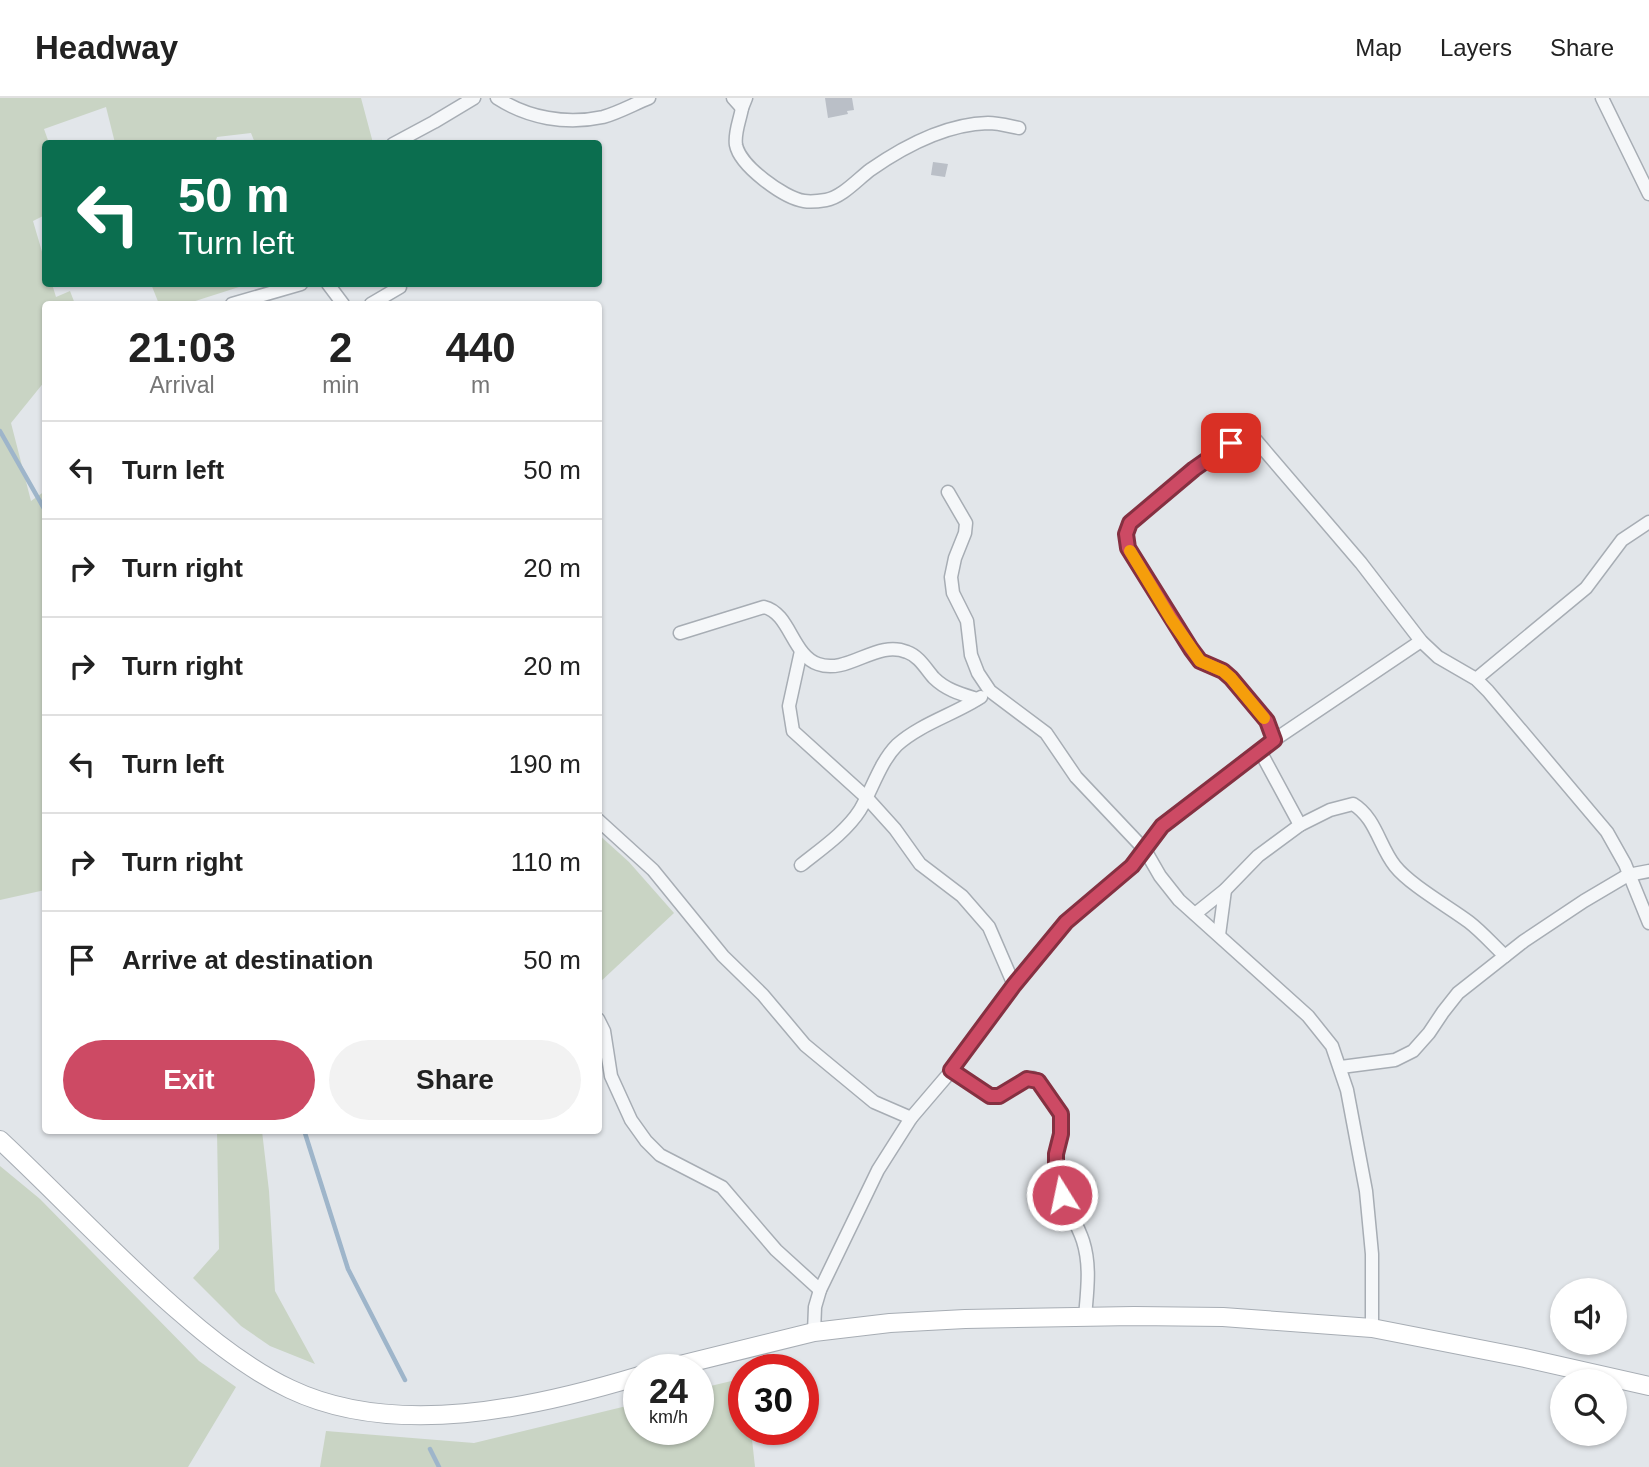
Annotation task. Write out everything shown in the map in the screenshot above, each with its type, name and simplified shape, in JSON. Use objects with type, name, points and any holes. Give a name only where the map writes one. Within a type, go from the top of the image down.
[{"type":"street","points":[[400,140],[474,98]]},
{"type":"street","points":[[497,98],[512,108],[561,121],[605,116],[649,98]]},
{"type":"street","points":[[733,98],[744,103],[737,131],[739,155],[768,183],[804,201],[827,200],[839,195],[900,151],[932,136],[960,127],[989,123],[1019,128]]},
{"type":"street","points":[[1602,98],[1649,194]]},
{"type":"street","points":[[242,301],[291,287]]},
{"type":"street","points":[[376,301],[400,287]]},
{"type":"street","points":[[1274,740],[1262,715],[1231,678],[1223,671],[1200,661],[1191,649],[1128,548],[1126,534],[1130,523],[1215,452],[1231,443],[1254,438],[1361,563],[1421,641],[1449,665],[1476,679],[1592,813],[1620,852],[1649,923]]},
{"type":"street","points":[[948,492],[966,523],[951,577],[953,593],[967,621],[971,655],[978,673],[990,691],[1046,733],[1085,788],[1145,850],[1160,877],[1179,900],[1308,1016],[1332,1046],[1347,1090],[1366,1191],[1372,1254],[1372,1328]]},
{"type":"street","points":[[1476,679],[1586,588],[1622,540],[1649,523]]},
{"type":"street","points":[[680,633],[764,607],[779,616],[801,651],[816,664],[831,667],[892,649],[907,652],[920,660],[944,687],[977,699]]},
{"type":"street","points":[[814,1332],[815,1307],[820,1290],[877,1170],[911,1118],[1066,922],[1132,866],[1162,826],[1274,740],[1421,641]]},
{"type":"street","points":[[801,651],[789,706],[793,731],[867,798],[895,829],[920,863],[962,896],[989,927],[1014,985]]},
{"type":"street","points":[[801,865],[858,813],[895,748],[911,733],[964,708],[990,691]]},
{"type":"street","points":[[1260,751],[1300,825]]},
{"type":"street","points":[[1195,914],[1225,890],[1258,856],[1300,825],[1353,804],[1362,809],[1373,824],[1387,856],[1398,870],[1470,923],[1505,956]]},
{"type":"street","points":[[602,824],[653,870],[723,956],[763,995],[805,1045],[874,1102],[911,1118]]},
{"type":"street","points":[[1340,1067],[1395,1060],[1413,1051],[1458,993],[1505,956],[1584,901],[1628,875],[1649,871]]},
{"type":"street","points":[[1219,934],[1225,890]]},
{"type":"street","points":[[602,1027],[605,1074],[631,1121],[646,1141],[660,1155],[722,1187],[776,1250],[820,1290]]},
{"type":"street","points":[[951,1070],[990,1096],[999,1096],[1033,1078],[1061,1114],[1056,1176],[1084,1242],[1088,1272],[1085,1317]]},
{"type":"street","points":[[0,1140],[150,1286],[209,1337],[257,1372],[291,1390],[328,1403],[365,1410],[413,1414],[456,1413],[516,1408],[623,1381]]},
{"type":"street","points":[[714,1357],[814,1332],[890,1324],[965,1319],[1223,1317],[1372,1328],[1649,1386]]},
{"type":"green space","points":[[0,98],[361,98],[372,140],[254,140],[251,133],[217,137],[216,140],[114,140],[106,107],[44,129],[48,140],[42,140],[42,216],[33,221],[42,252],[42,287],[53,287],[56,297],[70,291],[74,301],[42,301],[42,385],[11,423],[31,501],[42,493],[42,891],[0,900]]},
{"type":"green space","points":[[152,287],[239,287],[195,301],[158,301]]},
{"type":"green space","points":[[602,838],[629,862],[674,913],[602,980]]},
{"type":"green space","points":[[217,1134],[262,1134],[275,1291],[315,1364],[270,1346],[241,1326],[193,1278],[219,1249]]},
{"type":"green space","points":[[0,1166],[40,1199],[199,1361],[236,1387],[188,1467],[0,1467]]},
{"type":"green space","points":[[728,1382],[728,1445],[753,1445],[755,1467],[320,1467],[326,1431],[474,1443],[623,1407],[623,1445],[714,1445],[714,1385]]},
{"type":"building","points":[[825,98],[852,98],[854,110],[828,118]]},
{"type":"building","points":[[933,162],[948,164],[945,177],[931,175]]},
{"type":"waterway","points":[[0,431],[42,505]]},
{"type":"waterway","points":[[305,1134],[348,1269],[405,1380]]},
{"type":"waterway","points":[[430,1449],[439,1467]]},
{"type":"slow traffic","points":[[1130,551],[1200,661],[1223,671],[1231,678],[1264,718]]},
{"type":"route","points":[[1062,1195],[1056,1176],[1061,1114],[1038,1081],[1027,1079],[999,1096],[990,1096],[951,1070],[1014,985],[1066,922],[1132,866],[1162,826],[1274,740],[1267,721],[1231,678],[1223,671],[1200,661],[1128,548],[1126,534],[1130,523],[1215,452],[1231,443]]}]
